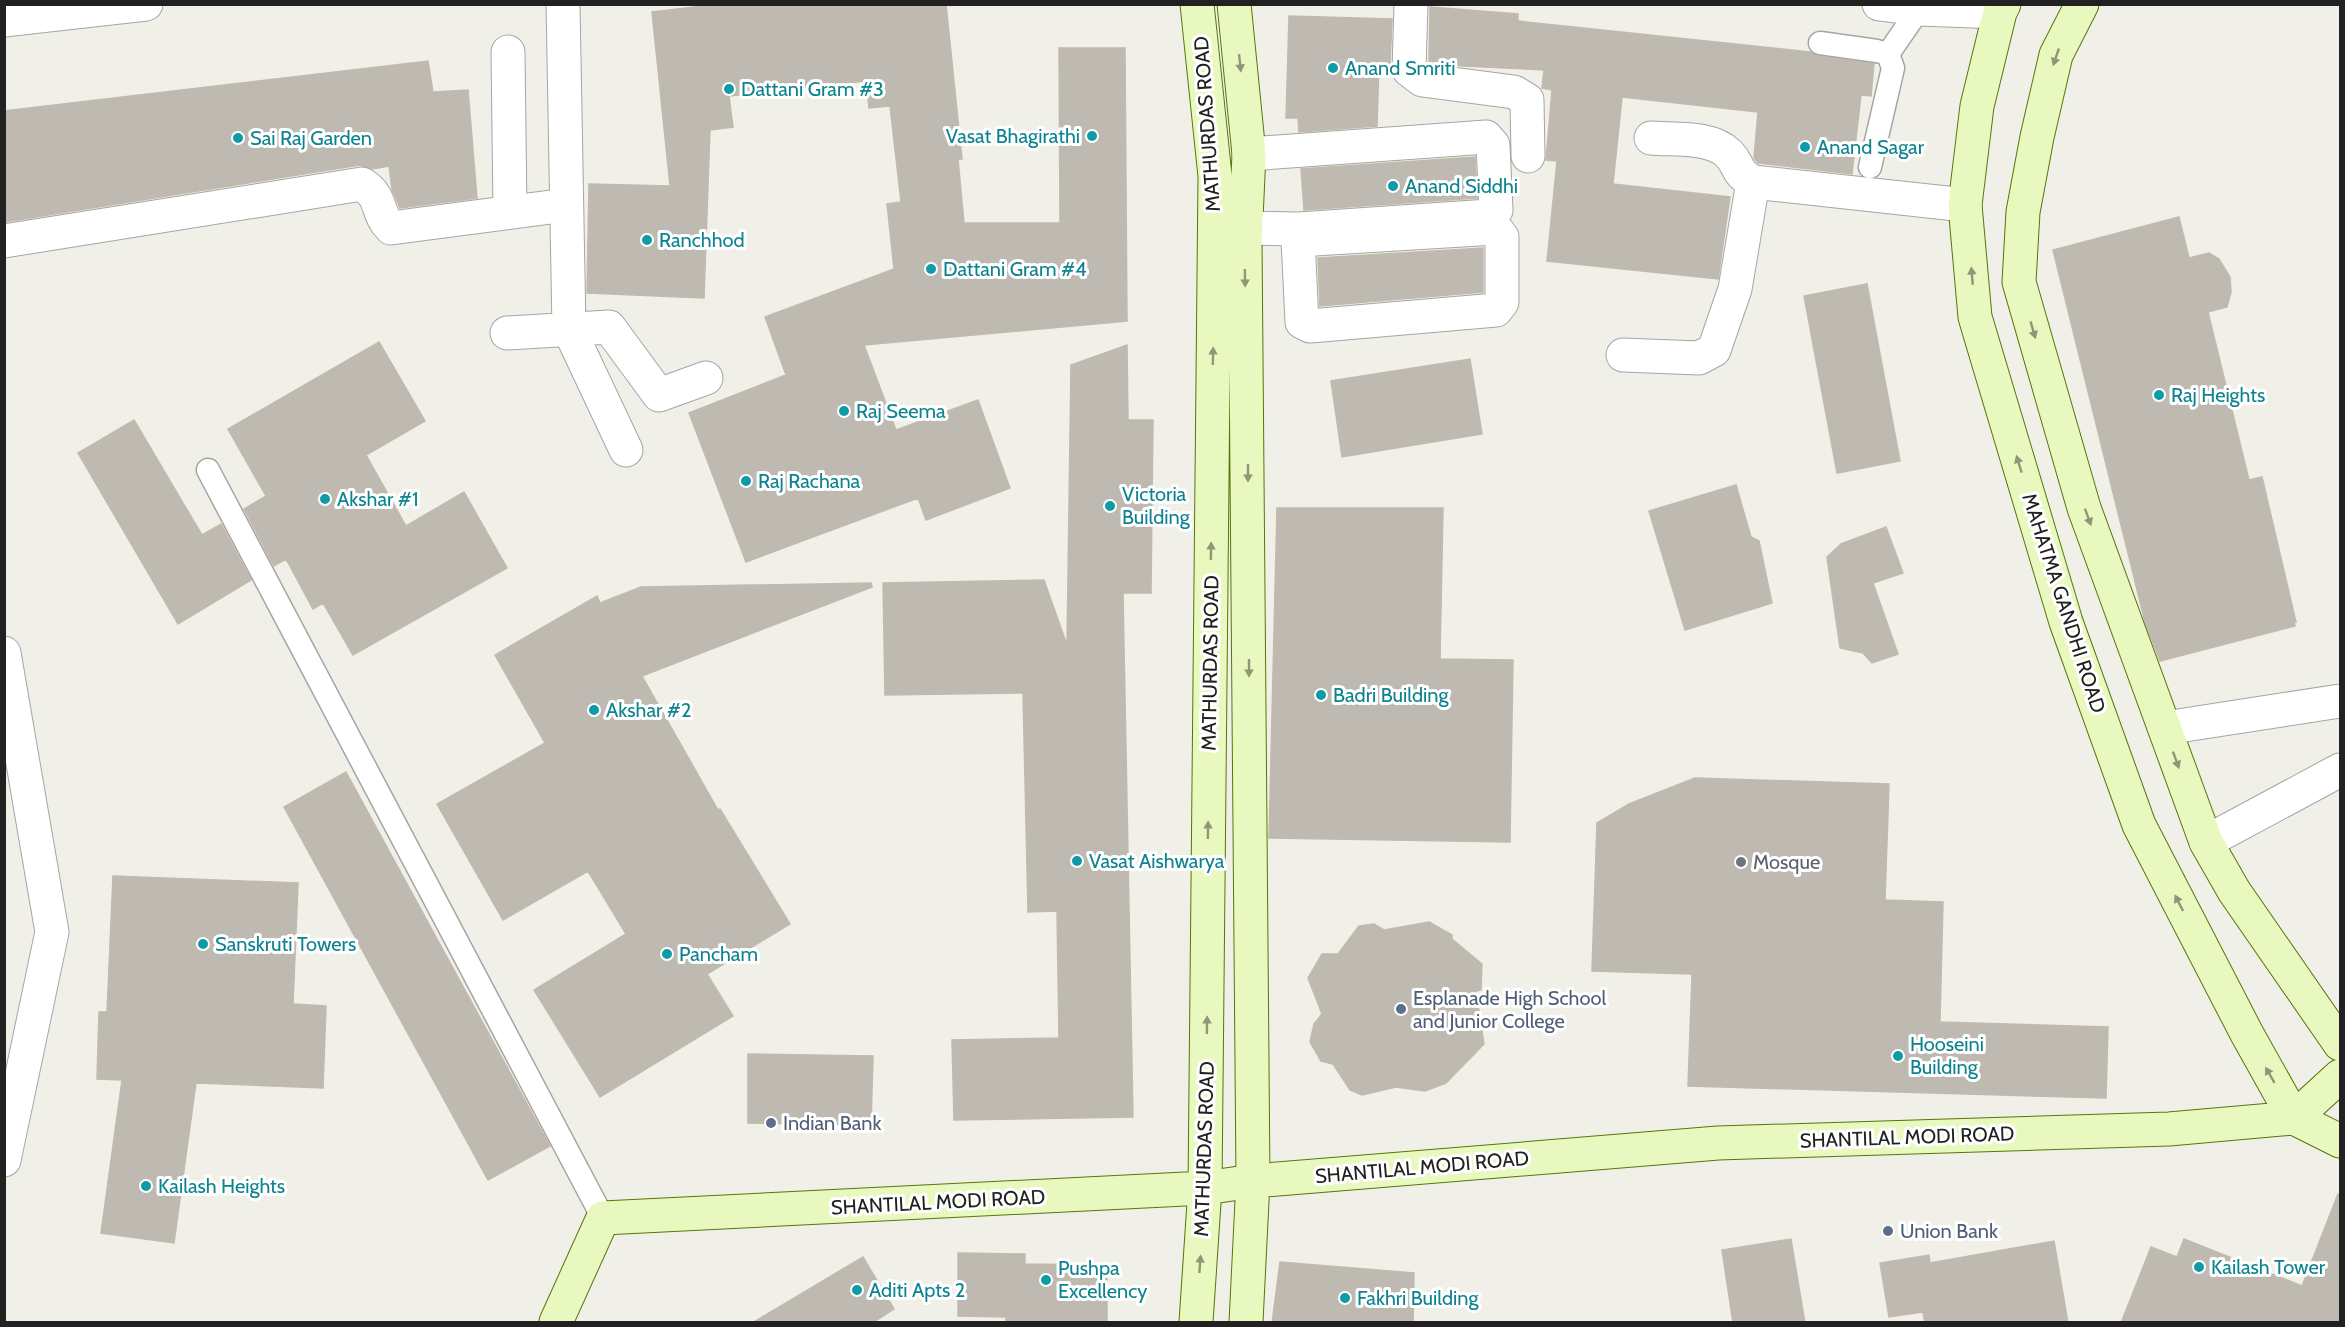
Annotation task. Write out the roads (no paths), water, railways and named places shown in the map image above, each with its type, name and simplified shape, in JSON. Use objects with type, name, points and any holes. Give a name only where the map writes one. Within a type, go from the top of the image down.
[{"type":"street","points":[[4,20],[146,4]]},
{"type":"street","points":[[562,4],[569,329],[626,450]]},
{"type":"street","name":"MATHURDAS ROAD","points":[[1196,1323],[1205,1188],[1215,176],[1197,4]]},
{"type":"street","points":[[1234,4],[1247,142],[1245,234],[1253,1181],[1246,1323]]},
{"type":"street","points":[[1411,4],[1409,70],[1422,80],[1514,92],[1527,100],[1528,156]]},
{"type":"street","points":[[1879,4],[1919,9],[2002,8]]},
{"type":"street","points":[[2082,4],[2056,55],[2037,137],[2023,212],[2019,282],[2085,508],[2206,842],[2234,891],[2340,1044]]},
{"type":"street","name":"MAHATMA GANDHI ROAD","points":[[2002,8],[1977,106],[1965,205],[1976,317],[2066,622],[2139,825],[2247,1034],[2294,1118]]},
{"type":"street","points":[[508,52],[510,212]]},
{"type":"street","points":[[1247,142],[1371,132]]},
{"type":"street","points":[[1245,234],[1488,216],[1496,210],[1493,145],[1486,137],[1247,142]]},
{"type":"street","points":[[1651,138],[1717,145],[1730,156],[1741,175],[1753,182],[1965,205]]},
{"type":"street","points":[[1623,356],[1699,358],[1714,350],[1735,289],[1753,182]]},
{"type":"street","points":[[4,241],[362,184],[374,192],[384,221],[391,228],[566,205]]},
{"type":"street","points":[[1245,234],[1298,240],[1495,228],[1502,237],[1502,302],[1496,310],[1310,326],[1302,322],[1298,240]]},
{"type":"street","points":[[507,333],[609,327],[659,395],[706,378]]},
{"type":"street","points":[[4,653],[52,932],[4,1160]]},
{"type":"street","points":[[2164,728],[2340,700]]},
{"type":"street","points":[[2206,842],[2340,770]]},
{"type":"street","points":[[2340,1076],[2294,1118],[2340,1141]]},
{"type":"street","name":"SHANTILAL MODI ROAD","points":[[603,1218],[1205,1188],[1253,1181],[1718,1143],[2169,1129],[2294,1118]]},
{"type":"street","points":[[556,1323],[603,1218]]},
{"type":"lane","points":[[1888,54],[1919,9]]},
{"type":"lane","points":[[1820,43],[1888,54]]},
{"type":"lane","points":[[1870,167],[1893,68],[1888,54]]},
{"type":"lane","points":[[208,470],[603,1218]]},
{"type":"place","name":"Anand Smriti","points":[[1333,68]]},
{"type":"place","name":"Dattani Gram #3","points":[[729,89]]},
{"type":"place","name":"Vasat Bhagirathi","points":[[1092,136]]},
{"type":"place","name":"Sai Raj Garden","points":[[238,138]]},
{"type":"place","name":"Anand Sagar","points":[[1805,147]]},
{"type":"place","name":"Anand Siddhi","points":[[1393,186]]},
{"type":"place","name":"Ranchhod","points":[[647,240]]},
{"type":"place","name":"Dattani Gram #4","points":[[931,269]]},
{"type":"place","name":"Raj Heights","points":[[2159,395]]},
{"type":"place","name":"Raj Seema","points":[[844,411]]},
{"type":"place","name":"Raj Rachana","points":[[746,481]]},
{"type":"place","name":"Akshar #1","points":[[325,499]]},
{"type":"place","name":"Victoria Building","points":[[1110,506]]},
{"type":"place","name":"Badri Building","points":[[1321,695]]},
{"type":"place","name":"Akshar #2","points":[[594,710]]},
{"type":"place","name":"Vasat Aishwarya","points":[[1077,861]]},
{"type":"place","name":"Mosque","points":[[1741,862]]},
{"type":"place","name":"Sanskruti Towers","points":[[203,944]]},
{"type":"place","name":"Pancham","points":[[667,954]]},
{"type":"place","name":"Esplanade High School and Junior College","points":[[1401,1009]]},
{"type":"place","name":"Hooseini Building","points":[[1898,1056]]},
{"type":"place","name":"Indian Bank","points":[[771,1123]]},
{"type":"place","name":"Kailash Heights","points":[[146,1186]]},
{"type":"place","name":"Union Bank","points":[[1888,1231]]},
{"type":"place","name":"Kailash Tower","points":[[2199,1267]]},
{"type":"place","name":"Pushpa Excellency","points":[[1046,1280]]},
{"type":"place","name":"Aditi Apts 2","points":[[857,1290]]},
{"type":"place","name":"Fakhri Building","points":[[1345,1298]]}]
